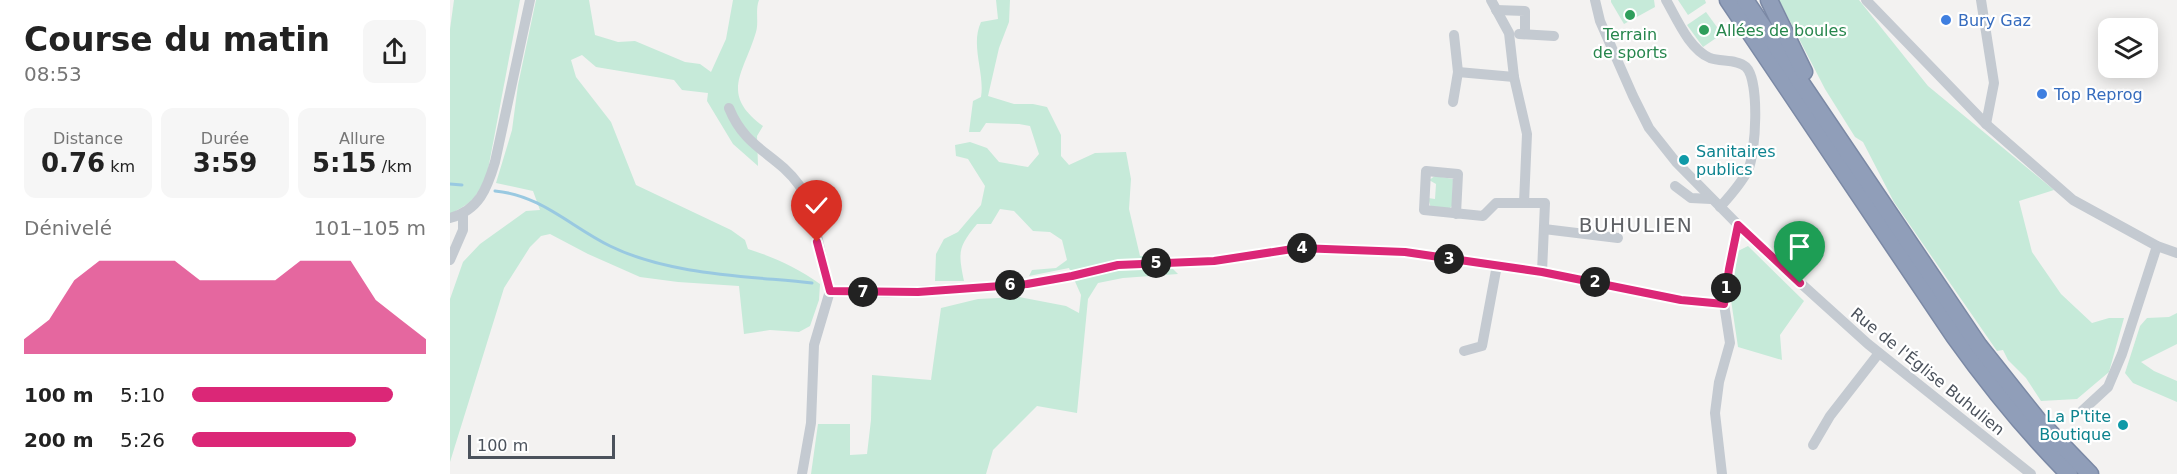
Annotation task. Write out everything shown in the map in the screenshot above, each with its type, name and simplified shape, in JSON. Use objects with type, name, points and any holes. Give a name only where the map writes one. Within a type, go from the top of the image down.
[{"type":"highway","points":[[1728,0],[1954,336],[1986,380],[2068,474]]},
{"type":"highway","points":[[1745,0],[1979,346],[2037,419],[2090,474]]},
{"type":"highway","points":[[1769,0],[1833,129]]},
{"type":"street","points":[[450,218],[463,214],[475,204],[483,194],[491,174],[530,0]]},
{"type":"street","points":[[1666,0],[1696,47],[1711,58],[1741,64],[1751,78],[1755,139],[1753,155],[1743,178],[1720,207]]},
{"type":"street","points":[[1866,0],[1986,124],[2073,200],[2157,246],[2177,253]]},
{"type":"street","points":[[1981,0],[1994,83],[1986,124]]},
{"type":"street","name":"Rue de l'Église Buhulien","points":[[1594,2],[1609,44],[1650,128],[1676,162],[1738,225],[1879,353],[2031,474]]},
{"type":"street","points":[[1494,5],[1509,33],[1514,77],[1527,134],[1524,203]]},
{"type":"street","points":[[1494,5],[1525,11],[1525,34]]},
{"type":"street","points":[[1509,33],[1554,36]]},
{"type":"street","points":[[1453,102],[1458,72],[1454,36]]},
{"type":"street","points":[[1458,72],[1514,77]]},
{"type":"street","points":[[729,108],[735,123],[745,136],[787,171],[805,195],[830,291],[814,345],[813,406],[802,474]]},
{"type":"street","points":[[1456,214],[1458,174],[1426,171],[1424,210],[1456,214],[1483,216],[1496,203],[1545,203],[1542,272]]},
{"type":"street","points":[[1675,186],[1691,198],[1711,199]]},
{"type":"street","points":[[450,260],[463,230],[463,214]]},
{"type":"street","points":[[1722,474],[1715,413],[1719,382],[1730,343],[1724,304],[1738,225]]},
{"type":"street","points":[[1544,228],[1618,238]]},
{"type":"street","points":[[2082,411],[2108,387],[2122,354],[2157,246]]},
{"type":"street","points":[[830,291],[918,292],[1027,284],[1118,265],[1214,261],[1299,248],[1405,252],[1542,272],[1681,300],[1724,304]]},
{"type":"street","points":[[1464,351],[1482,346],[1497,266]]},
{"type":"street","points":[[1813,445],[1830,416],[1879,353]]},
{"type":"green space","points":[[454,0],[520,0],[487,175],[473,199],[450,214],[450,29]]},
{"type":"green space","points":[[536,0],[589,0],[595,35],[618,42],[635,41],[685,62],[700,64],[711,72],[726,39],[733,0],[759,0],[756,32],[738,82],[738,93],[742,104],[763,126],[757,136],[758,166],[733,144],[707,101],[708,93],[682,90],[674,80],[596,67],[582,55],[571,60],[576,77],[611,122],[636,185],[731,230],[745,240],[748,249],[786,264],[811,278],[820,284],[819,300],[810,326],[799,332],[770,330],[744,334],[739,286],[640,277],[550,234],[541,236],[530,247],[504,288],[450,462],[450,299],[463,262],[480,244],[526,211],[540,210],[533,191],[496,183],[512,130],[518,85]]},
{"type":"green space","points":[[996,0],[1010,0],[1009,22],[999,48],[988,96],[1014,104],[1047,107],[1061,135],[1061,156],[1069,165],[1095,153],[1126,152],[1131,179],[1129,209],[1140,256],[1159,255],[1178,274],[1123,278],[1098,283],[1088,299],[1077,413],[1037,406],[993,450],[986,474],[811,474],[818,424],[850,424],[850,455],[867,454],[871,420],[872,375],[931,380],[941,308],[978,299],[1019,297],[1066,306],[1079,313],[1081,295],[1069,268],[1029,276],[1032,270],[1056,268],[1067,260],[1062,240],[1050,232],[1033,231],[1014,211],[1000,209],[991,224],[977,224],[971,232],[963,244],[960,256],[964,281],[935,281],[936,254],[944,239],[958,232],[981,205],[985,186],[968,159],[956,156],[955,145],[970,142],[987,148],[999,162],[1028,167],[1039,154],[1030,126],[986,123],[980,132],[969,132],[973,101],[981,97],[982,88],[977,50],[978,31],[981,22],[998,19]]},
{"type":"green space","name":"Terrain de sports","points":[[1611,0],[1654,0],[1655,7],[1624,24]]},
{"type":"green space","points":[[1678,0],[1705,0],[1706,3],[1688,15]]},
{"type":"green space","points":[[1779,0],[1859,0],[1928,86],[2054,190],[2019,201],[2032,252],[2061,294],[2092,323],[2109,318],[2124,318],[2109,372],[2077,399],[2041,401],[2026,378],[2008,360],[2003,350],[1997,351],[1894,202],[1863,142],[1855,137],[1825,89]]},
{"type":"green space","name":"Allées de boules","points":[[1706,12],[1722,34],[1703,47],[1687,25]]},
{"type":"green space","points":[[1435,176],[1453,179],[1452,206],[1449,209],[1431,208],[1428,198],[1435,199],[1436,184],[1429,180]]},
{"type":"green space","points":[[1748,246],[1804,301],[1780,335],[1782,360],[1738,347],[1731,300],[1738,251]]},
{"type":"green space","points":[[2177,313],[2177,344],[2141,362],[2154,371],[2177,381],[2177,402],[2133,383],[2125,373],[2140,326],[2147,318],[2169,317]]},
{"type":"waterway","points":[[450,184],[462,185]]},
{"type":"waterway","points":[[495,191],[512,194],[541,205],[610,246],[657,263],[709,273],[812,283]]},
{"type":"place","name":"Terrain de sports","points":[[1630,15]]},
{"type":"place","name":"Bury Gaz","points":[[1946,20]]},
{"type":"place","name":"Allées de boules","points":[[1704,30]]},
{"type":"place","name":"Top Reprog","points":[[2042,94]]},
{"type":"place","name":"Sanitaires publics","points":[[1684,160]]},
{"type":"place","name":"La P'tite Boutique","points":[[2123,425]]},
{"type":"district","name":"BUHULIEN","points":[[1636,225]]},
{"type":"route","points":[[817,242],[830,291],[918,292],[1027,284],[1118,265],[1214,261],[1299,248],[1405,252],[1542,272],[1681,300],[1724,304],[1738,225],[1800,283]]}]
